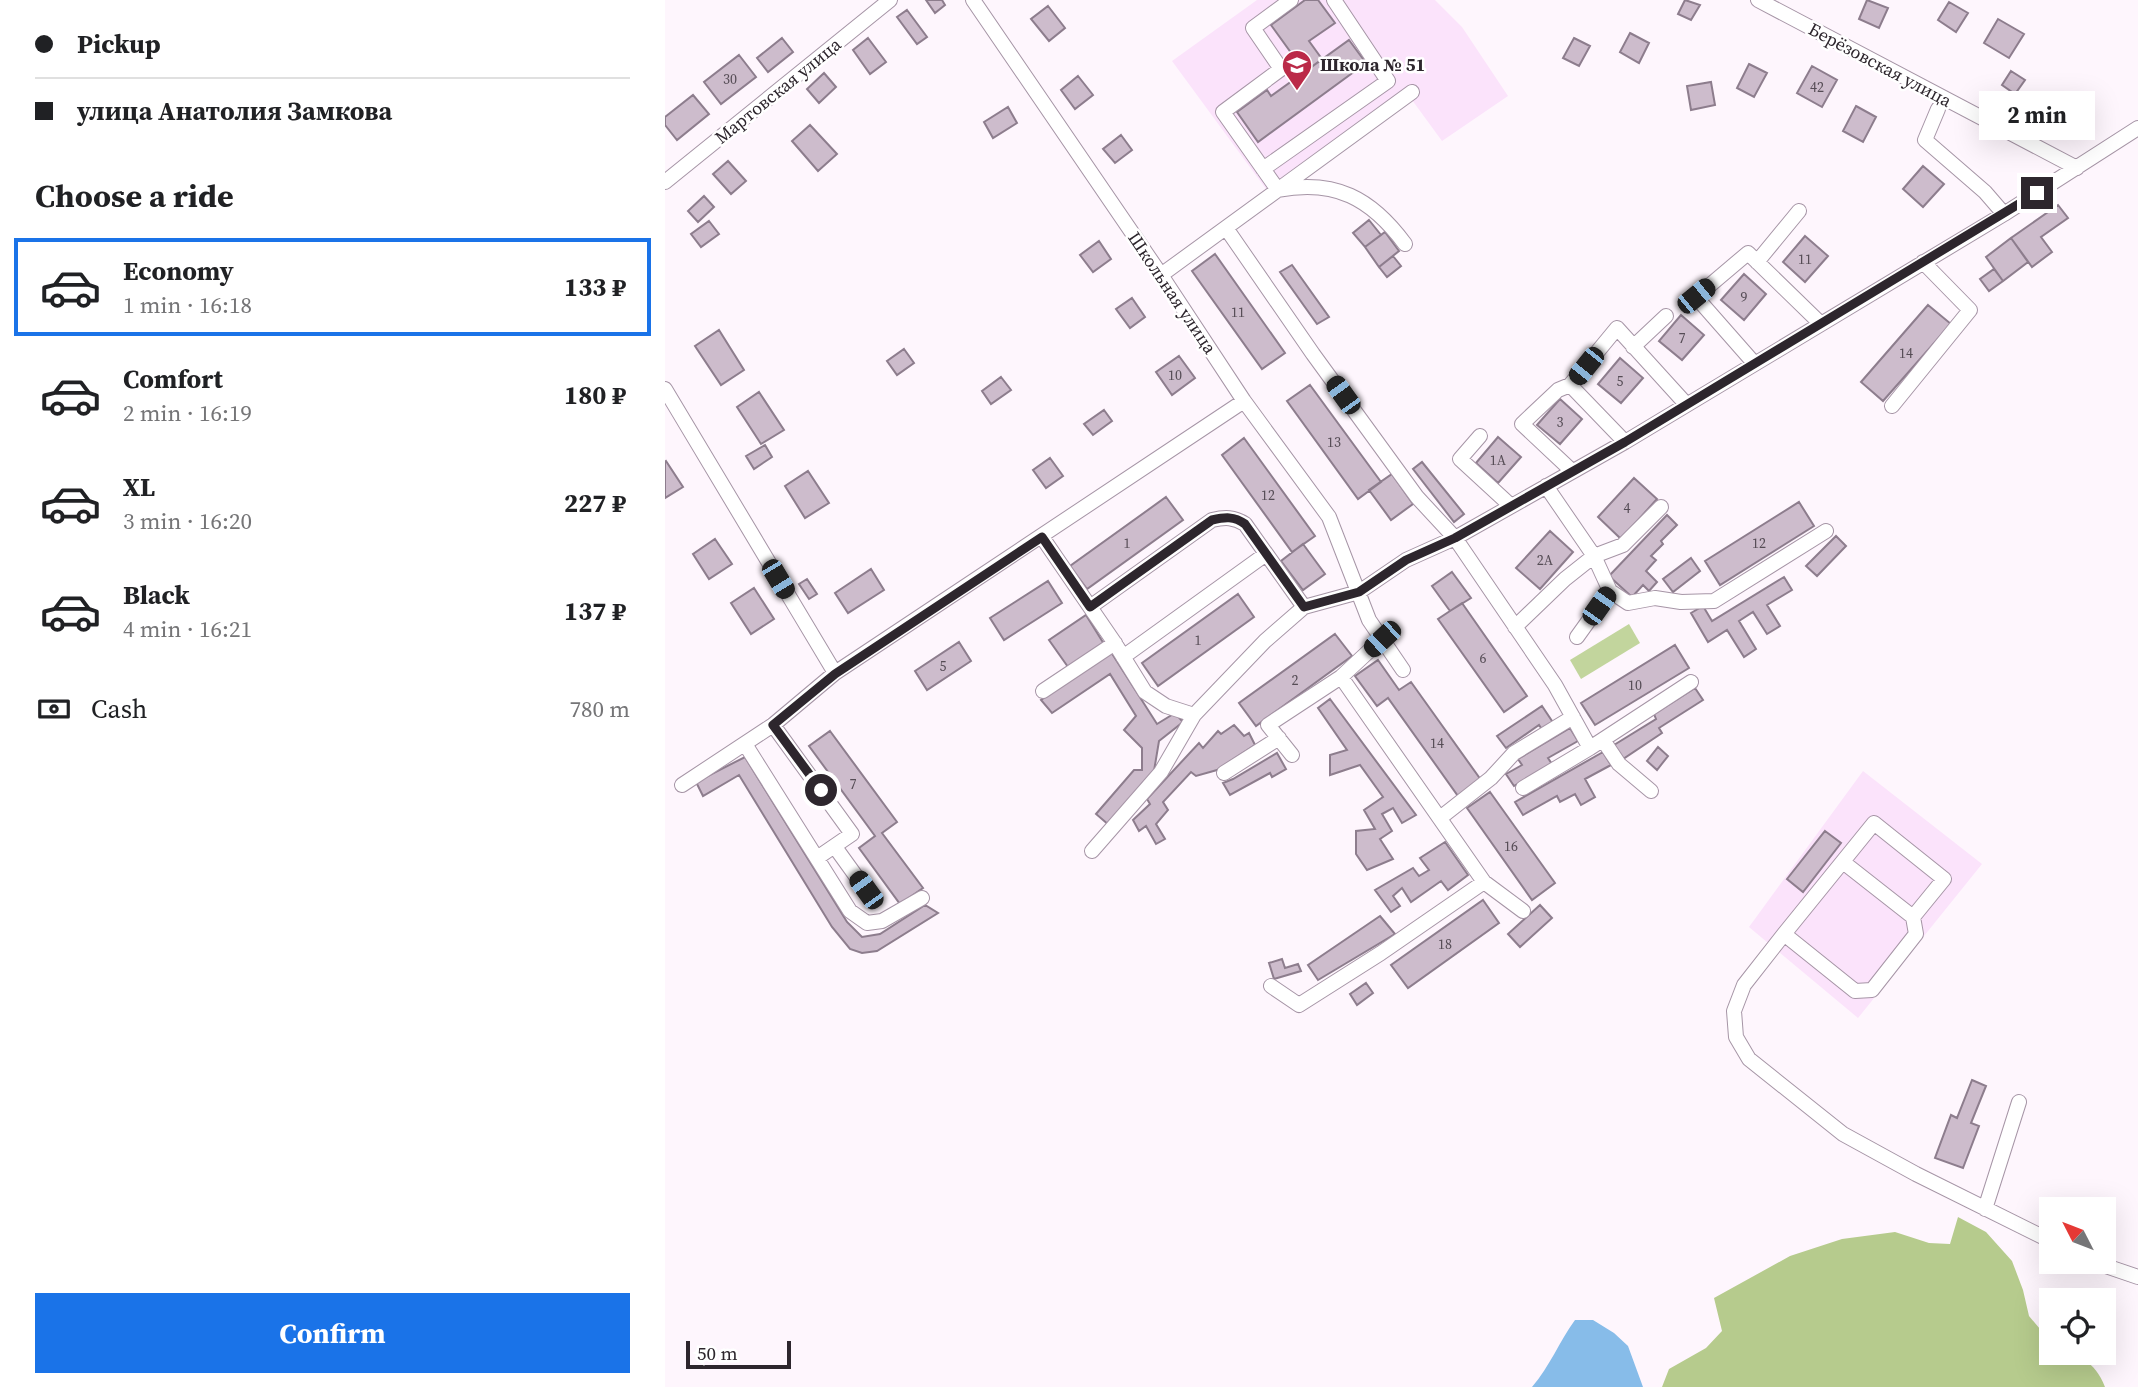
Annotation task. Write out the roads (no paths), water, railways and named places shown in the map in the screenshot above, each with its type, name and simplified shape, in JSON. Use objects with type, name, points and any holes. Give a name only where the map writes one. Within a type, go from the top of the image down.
[{"type":"street","name":"Мартовская улица","points":[[665,182],[891,0]]},
{"type":"street","name":"Школьная улица","points":[[973,0],[1244,401],[1329,517],[1370,620],[1403,670]]},
{"type":"street","points":[[1277,190],[1223,112],[1281,69],[1253,28],[1291,0]]},
{"type":"street","points":[[1263,169],[1388,81],[1334,0]]},
{"type":"street","name":"Берёзовская улица","points":[[1758,0],[2077,168]]},
{"type":"street","points":[[1161,275],[1412,92]]},
{"type":"street","points":[[1938,109],[1924,140],[1985,192],[2004,214]]},
{"type":"street","points":[[1092,851],[1161,772],[1194,715],[1265,641],[1304,607],[1359,592],[1406,560],[1455,538],[1625,442],[2004,214],[2138,128]]},
{"type":"street","points":[[1277,190],[1299,186],[1328,188],[1357,197],[1377,211],[1405,244]]},
{"type":"street","points":[[1757,262],[1800,211]]},
{"type":"street","points":[[1226,228],[1417,497],[1455,538],[1555,685],[1590,748]]},
{"type":"street","points":[[1754,363],[1696,296],[1748,253],[1821,324]]},
{"type":"street","points":[[1892,406],[1971,310],[1923,262]]},
{"type":"street","points":[[1633,346],[1666,316]]},
{"type":"street","points":[[1572,471],[1522,424],[1558,390],[1570,385],[1617,328],[1686,404]]},
{"type":"street","points":[[1570,385],[1625,442]]},
{"type":"street","points":[[665,389],[835,674]]},
{"type":"street","points":[[682,785],[773,725],[835,674],[1244,401]]},
{"type":"street","points":[[1480,436],[1460,460],[1511,506]]},
{"type":"street","points":[[1546,486],[1594,556],[1610,591],[1628,603],[1655,598],[1681,602],[1714,601],[1826,531]]},
{"type":"street","points":[[1515,627],[1565,579],[1594,556],[1623,545],[1661,507]]},
{"type":"street","points":[[1090,607],[1212,520],[1223,517],[1237,518],[1245,524],[1304,607]]},
{"type":"street","points":[[1042,537],[1115,643],[1145,692],[1166,706],[1194,715]]},
{"type":"street","points":[[1123,657],[1266,554]]},
{"type":"street","points":[[1577,637],[1610,591]]},
{"type":"street","points":[[1291,755],[1268,726],[1341,677],[1382,639]]},
{"type":"street","points":[[1043,691],[1115,643]]},
{"type":"street","points":[[1341,677],[1484,882],[1523,911]]},
{"type":"street","points":[[1523,788],[1691,682]]},
{"type":"street","points":[[1440,818],[1491,778],[1514,753],[1573,716]]},
{"type":"street","points":[[773,725],[852,834],[817,858]]},
{"type":"street","points":[[1224,773],[1279,738]]},
{"type":"street","points":[[1603,740],[1619,764],[1651,791]]},
{"type":"street","points":[[745,744],[850,911],[867,923],[882,921],[922,898]]},
{"type":"street","points":[[1913,917],[1944,878],[1874,823],[1744,985],[1734,1011],[1736,1037],[1749,1059],[1843,1133],[1916,1174],[2039,1235]]},
{"type":"street","points":[[835,847],[866,890]]},
{"type":"street","points":[[1784,934],[1855,991],[1872,990],[1916,934],[1913,917],[1843,862]]},
{"type":"street","points":[[1271,986],[1299,1005],[1484,882]]},
{"type":"street","points":[[1985,1209],[2019,1102]]},
{"type":"street","points":[[2116,1270],[2138,1277]]},
{"type":"water","points":[[1575,1320],[1593,1320],[1628,1346],[1643,1387],[1532,1387]]},
{"type":"place","name":"Школа № 51","points":[[1297,92]]}]
